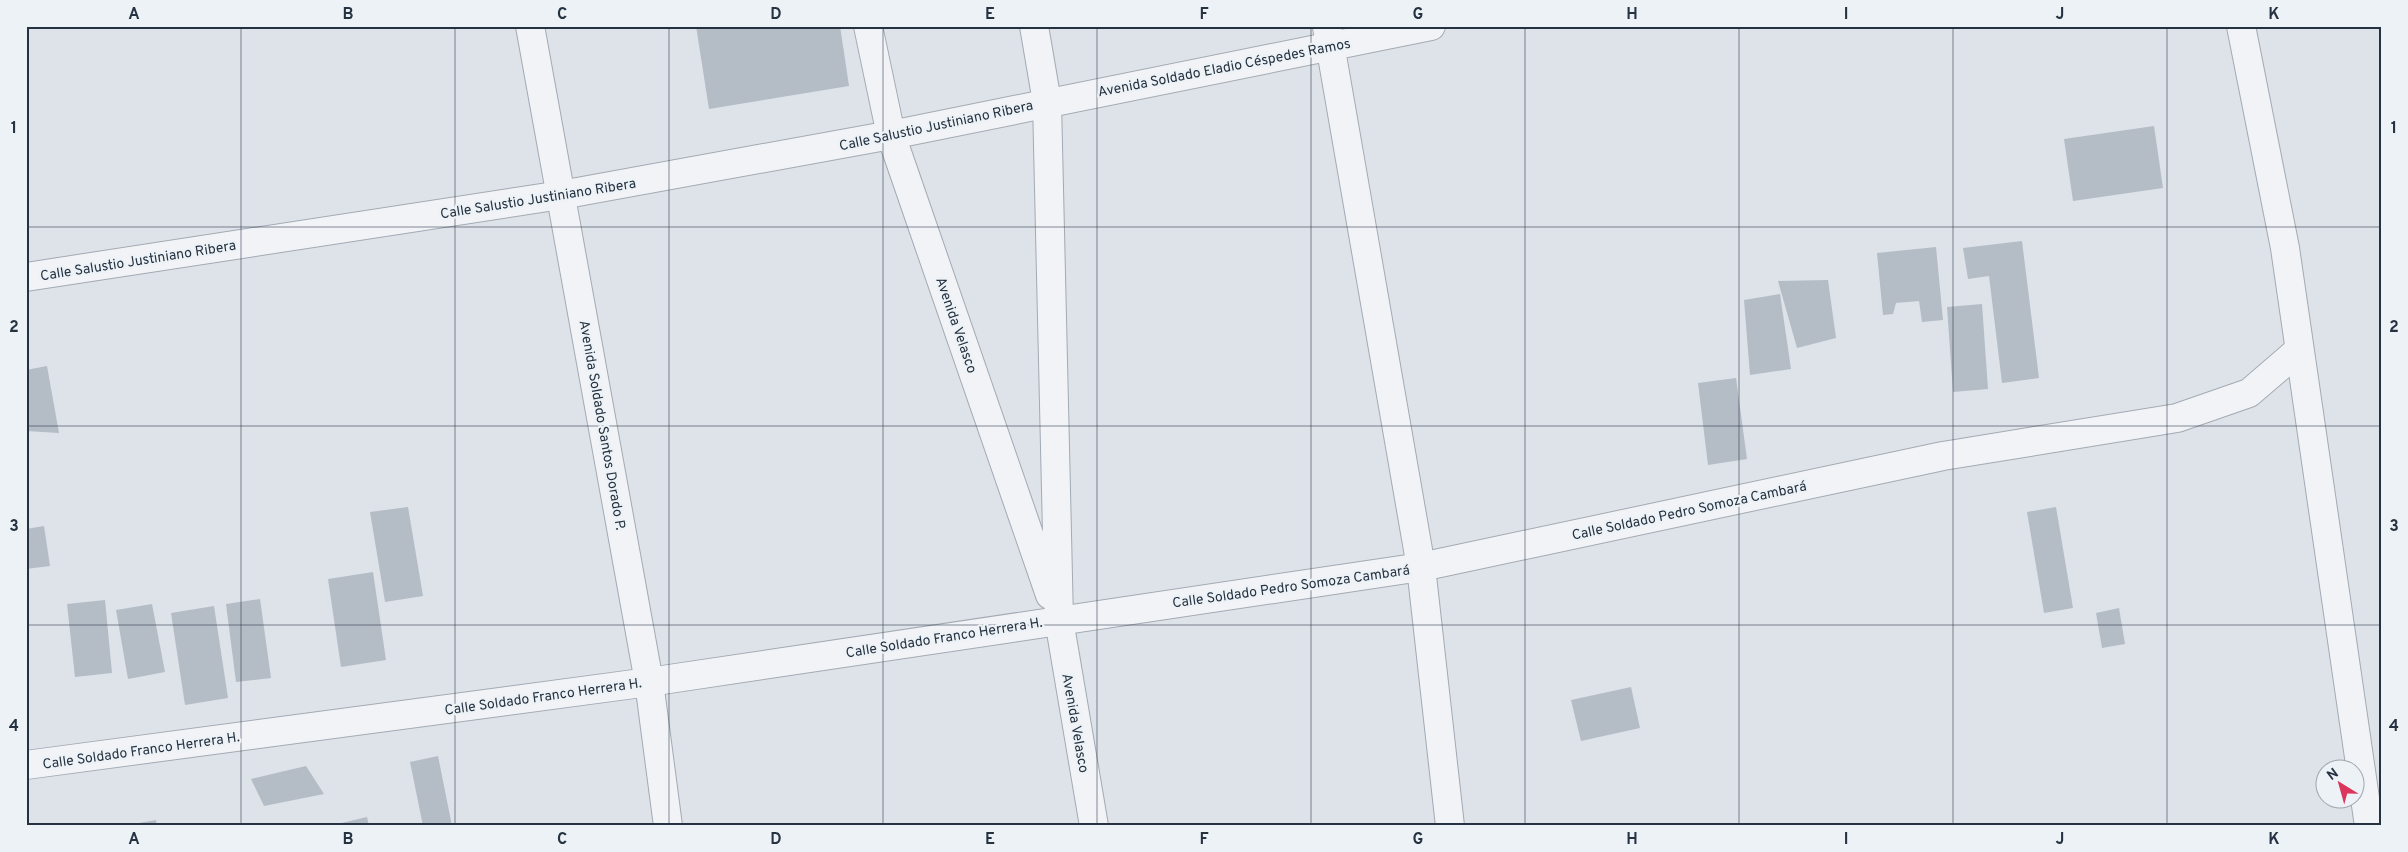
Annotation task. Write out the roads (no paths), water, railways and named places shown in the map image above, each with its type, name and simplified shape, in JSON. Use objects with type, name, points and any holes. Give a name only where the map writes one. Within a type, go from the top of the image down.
[{"type":"street","name":"Avenida Soldado Santos Dorado P.","points":[[530,26],[649,682],[668,826]]},
{"type":"street","name":"Avenida Velasco","points":[[868,26],[891,135],[1058,620]]},
{"type":"street","name":"Avenida Velasco","points":[[1034,26],[1047,102],[1058,620],[1094,826]]},
{"type":"street","name":"Avenida Soldado Eladio Céspedes Ramos","points":[[1047,102],[1328,36],[1431,26]]},
{"type":"street","points":[[2241,26],[2285,248],[2368,826]]},
{"type":"street","points":[[1328,36],[1421,567],[1450,826]]},
{"type":"street","name":"Calle Salustio Justiniano Ribera","points":[[26,277],[561,195],[891,135],[1047,102]]},
{"type":"street","name":"Calle Soldado Pedro Somoza Cambará","points":[[1058,620],[1421,567],[1943,456],[2177,418],[2249,393],[2299,350]]},
{"type":"street","name":"Calle Soldado Franco Herrera H.","points":[[26,766],[649,682],[1058,620]]}]
